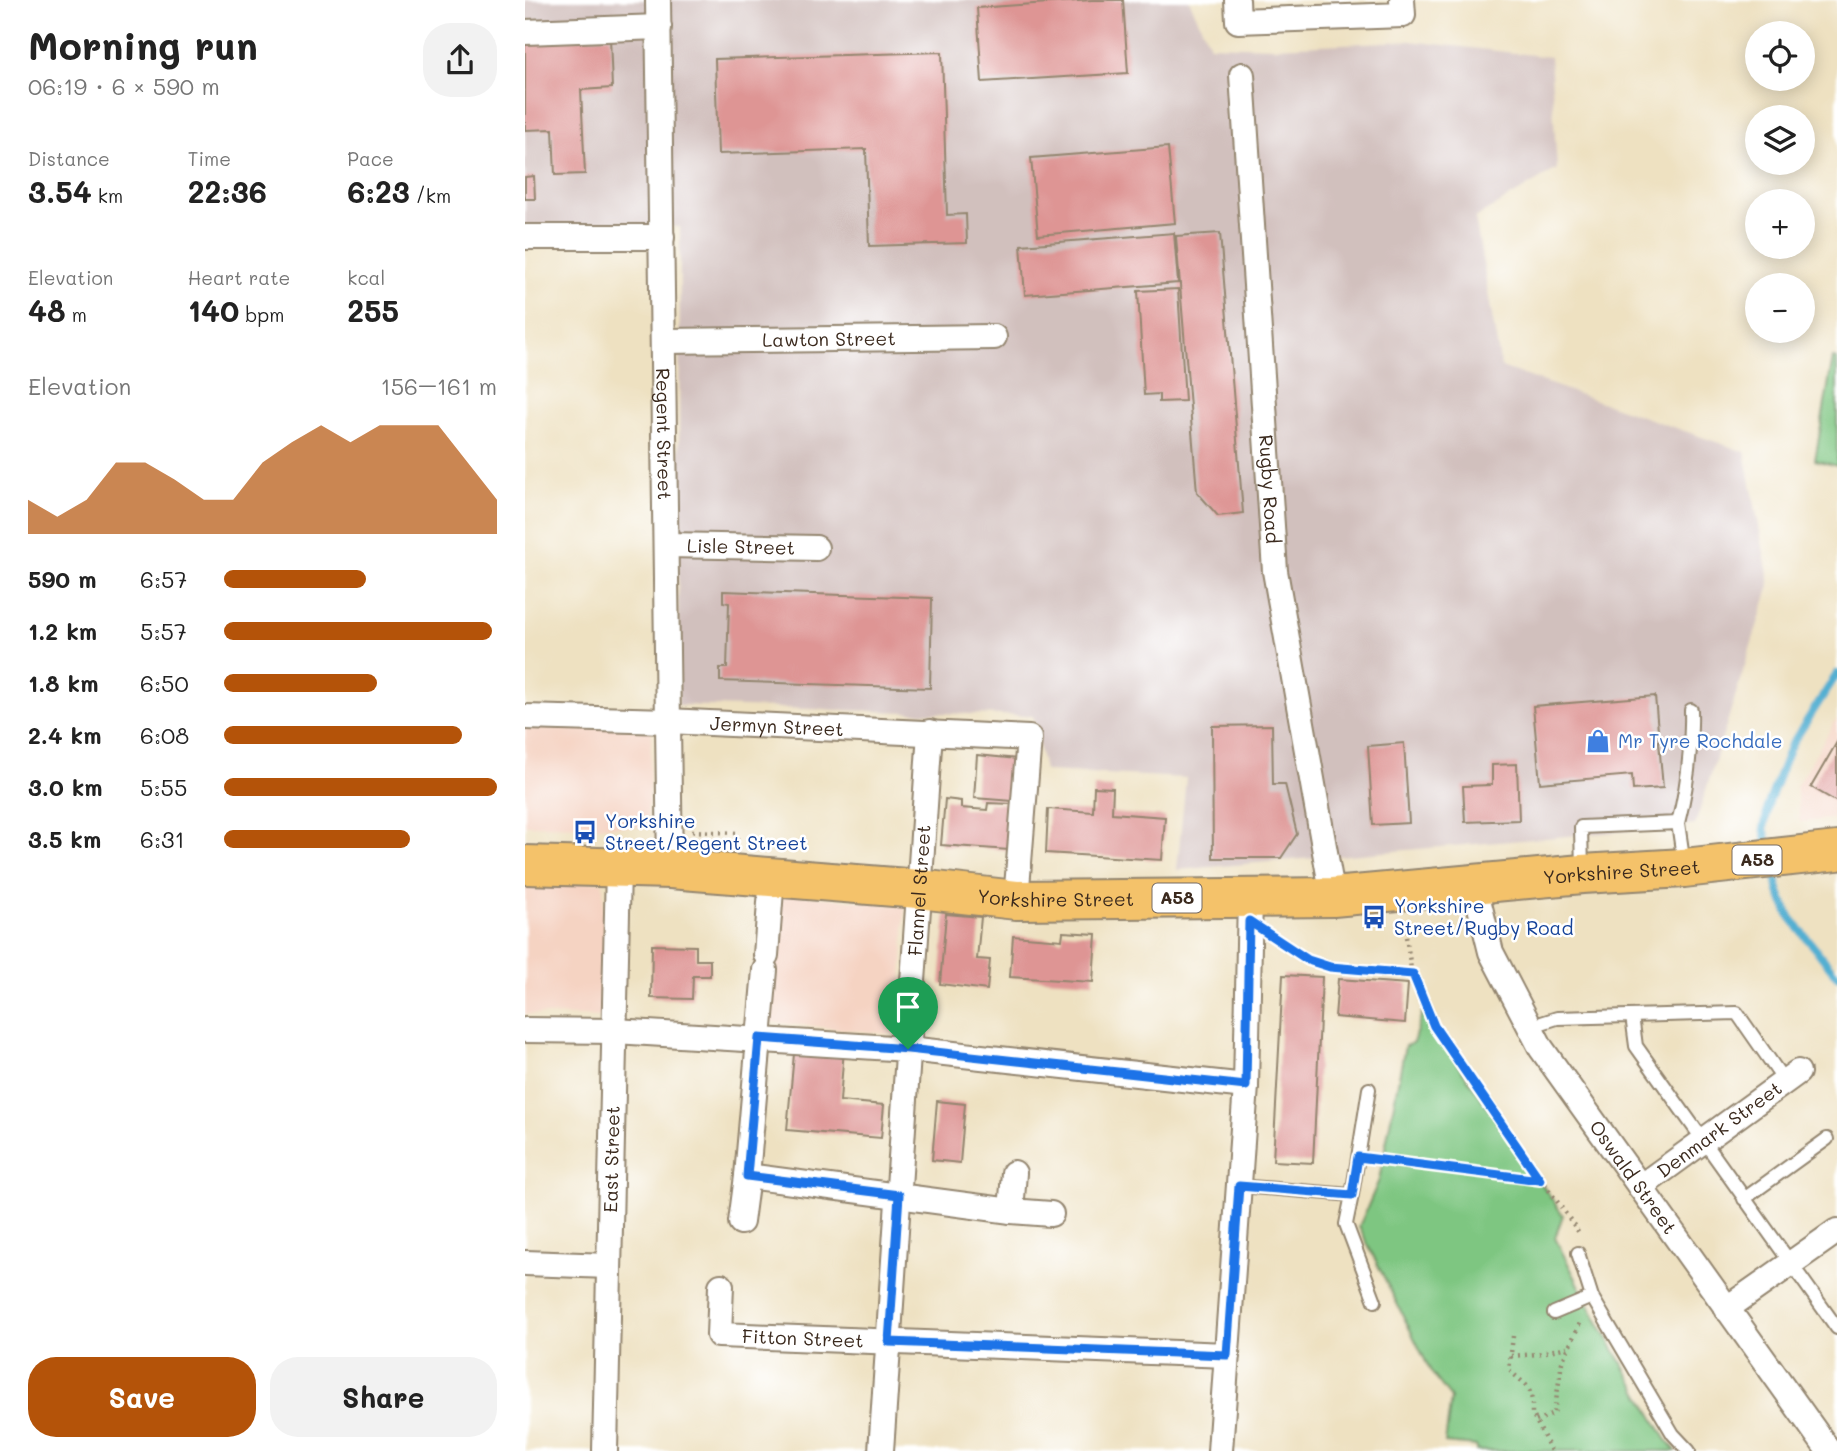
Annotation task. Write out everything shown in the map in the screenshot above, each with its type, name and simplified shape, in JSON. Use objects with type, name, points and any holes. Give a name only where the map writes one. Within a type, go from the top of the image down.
[{"type":"highway","name":"Yorkshire Street","points":[[525,865],[670,869],[919,889],[1016,900],[1249,909],[1333,897],[1474,883],[1684,868],[1833,852]]},
{"type":"street","name":"Regent Street","points":[[658,0],[670,869]]},
{"type":"street","points":[[1237,10],[1402,8]]},
{"type":"street","points":[[525,32],[659,27]]},
{"type":"street","name":"Rugby Road","points":[[1242,75],[1275,571],[1333,897]]},
{"type":"street","points":[[525,237],[662,237]]},
{"type":"street","name":"Lawton Street","points":[[663,341],[994,337]]},
{"type":"street","name":"Lisle Street","points":[[667,545],[816,548]]},
{"type":"street","name":"Jermyn Street","points":[[525,717],[1029,738],[1016,900]]},
{"type":"street","name":"Flannel Street","points":[[881,1451],[930,732]]},
{"type":"street","name":"East Street","points":[[605,1451],[618,868]]},
{"type":"street","points":[[741,1222],[772,877]]},
{"type":"street","name":"Oswald Street","points":[[1474,883],[1491,952],[1541,1048],[1829,1451]]},
{"type":"street","points":[[1220,1451],[1246,1086],[1249,909]]},
{"type":"street","points":[[525,1030],[759,1038],[908,1049],[1246,1086]]},
{"type":"street","name":"Denmark Street","points":[[1640,1187],[1791,1077]]},
{"type":"street","points":[[1011,1211],[1014,1173]]},
{"type":"street","points":[[747,1176],[1051,1214]]},
{"type":"street","points":[[1726,1309],[1837,1231]]},
{"type":"street","points":[[525,1263],[609,1266]]},
{"type":"street","name":"Fitton Street","points":[[721,1286],[719,1335],[1227,1355]]},
{"type":"lane","points":[[1684,868],[1678,823],[1688,786],[1692,753],[1691,710]]},
{"type":"lane","points":[[1582,874],[1581,827],[1678,823]]},
{"type":"lane","points":[[1529,1027],[1557,1018],[1737,1013],[1791,1077]]},
{"type":"lane","points":[[1632,1016],[1636,1046],[1837,1328]]},
{"type":"lane","points":[[1369,1090],[1346,1224],[1375,1301]]},
{"type":"lane","points":[[1744,1199],[1827,1139]]},
{"type":"lane","points":[[1239,1186],[1352,1195]]},
{"type":"lane","points":[[1578,1253],[1587,1300],[1672,1434],[1689,1451]]},
{"type":"lane","points":[[1555,1313],[1587,1300]]},
{"type":"path","points":[[670,830],[737,833]]},
{"type":"path","points":[[1400,891],[1413,974],[1434,1026],[1584,1240],[1578,1253]]},
{"type":"path","points":[[1249,909],[1308,960],[1330,967],[1413,974]]},
{"type":"path","points":[[1358,1157],[1540,1180]]},
{"type":"path","points":[[1536,1421],[1554,1413],[1567,1347],[1584,1316],[1587,1300]]},
{"type":"path","points":[[1513,1336],[1509,1370],[1530,1392],[1532,1413],[1551,1451]]},
{"type":"path","points":[[1511,1356],[1537,1354],[1567,1347]]},
{"type":"shaded area","points":[[525,0],[1189,0],[1210,45],[1274,47],[1410,41],[1550,57],[1557,169],[1475,218],[1501,367],[1745,452],[1770,585],[1695,825],[1177,870],[1186,778],[1044,771],[1033,716],[678,705],[680,227],[525,225]]},
{"type":"shaded area","points":[[1837,718],[1837,818],[1800,822],[1796,787]]},
{"type":"shaded area","points":[[525,721],[652,725],[647,827],[525,825]]},
{"type":"shaded area","points":[[525,882],[603,882],[605,1017],[525,1014]]},
{"type":"shaded area","points":[[780,893],[905,906],[900,1035],[770,1022]]},
{"type":"green space","points":[[1833,358],[1837,359],[1837,466],[1815,460]]},
{"type":"green space","points":[[1422,1013],[1563,1215],[1555,1238],[1598,1322],[1666,1439],[1676,1451],[1476,1451],[1476,1446],[1445,1443],[1451,1398],[1431,1372],[1359,1227],[1379,1180],[1405,1046],[1413,1043]]},
{"type":"building","points":[[1123,0],[1128,73],[982,82],[977,8]]},
{"type":"building","points":[[610,37],[612,88],[581,90],[585,174],[555,175],[553,129],[525,130],[525,41]]},
{"type":"building","points":[[942,52],[947,215],[966,214],[967,243],[869,246],[866,149],[718,154],[715,59]]},
{"type":"building","points":[[1168,147],[1175,223],[1038,235],[1031,158]]},
{"type":"building","points":[[534,176],[535,199],[525,199],[525,177]]},
{"type":"building","points":[[1174,233],[1178,283],[1025,295],[1021,245]]},
{"type":"building","points":[[1220,233],[1243,513],[1218,516],[1197,492],[1176,236]]},
{"type":"building","points":[[1178,289],[1185,401],[1159,402],[1159,394],[1144,395],[1138,291]]},
{"type":"building","points":[[723,591],[932,598],[930,688],[720,681],[720,668],[727,668],[729,603],[723,602]]},
{"type":"building","name":"Mr Tyre Rochdale","points":[[1655,696],[1663,788],[1633,790],[1632,775],[1540,783],[1533,706]]},
{"type":"building","points":[[1272,725],[1273,784],[1285,784],[1297,834],[1281,858],[1213,858],[1212,726]]},
{"type":"building","points":[[1837,742],[1837,802],[1811,787]]},
{"type":"building","points":[[1404,743],[1409,823],[1373,825],[1368,746]]},
{"type":"building","points":[[977,755],[1017,759],[1013,801],[974,798]]},
{"type":"building","points":[[1517,764],[1519,820],[1465,822],[1463,786],[1492,785],[1492,765]]},
{"type":"building","points":[[1094,787],[1113,788],[1112,813],[1165,817],[1162,860],[1046,853],[1048,809],[1093,812]]},
{"type":"building","points":[[945,799],[961,801],[961,808],[987,810],[988,803],[1013,804],[1009,850],[941,845]]},
{"type":"building","points":[[946,914],[981,917],[977,959],[990,960],[987,990],[940,984]]},
{"type":"building","points":[[1063,932],[1096,934],[1093,982],[1010,977],[1013,936],[1062,940]]},
{"type":"building","points":[[652,945],[696,946],[696,960],[710,960],[710,976],[693,976],[692,999],[651,998]]},
{"type":"building","points":[[1283,975],[1322,977],[1313,1163],[1273,1161]]},
{"type":"building","points":[[1338,979],[1408,984],[1405,1023],[1335,1017]]},
{"type":"building","points":[[795,1043],[844,1048],[840,1101],[884,1105],[881,1138],[787,1130]]},
{"type":"building","points":[[937,1101],[965,1104],[960,1163],[932,1160]]},
{"type":"waterway","points":[[1769,849],[1764,828],[1769,802],[1790,747],[1837,674]]},
{"type":"waterway","points":[[1774,869],[1779,892],[1790,917],[1837,976]]},
{"type":"place","name":"Mr Tyre Rochdale","points":[[1598,741]]},
{"type":"place","name":"Yorkshire Street/Regent Street","points":[[585,832]]},
{"type":"place","name":"Yorkshire Street/Rugby Road","points":[[1374,917]]},
{"type":"route","points":[[1249,921],[1308,960],[1330,967],[1413,974],[1434,1026],[1540,1180],[1358,1157],[1352,1195],[1239,1186],[1227,1355],[889,1342],[899,1195],[747,1176],[759,1038],[908,1049],[1246,1086],[1249,921]]}]
